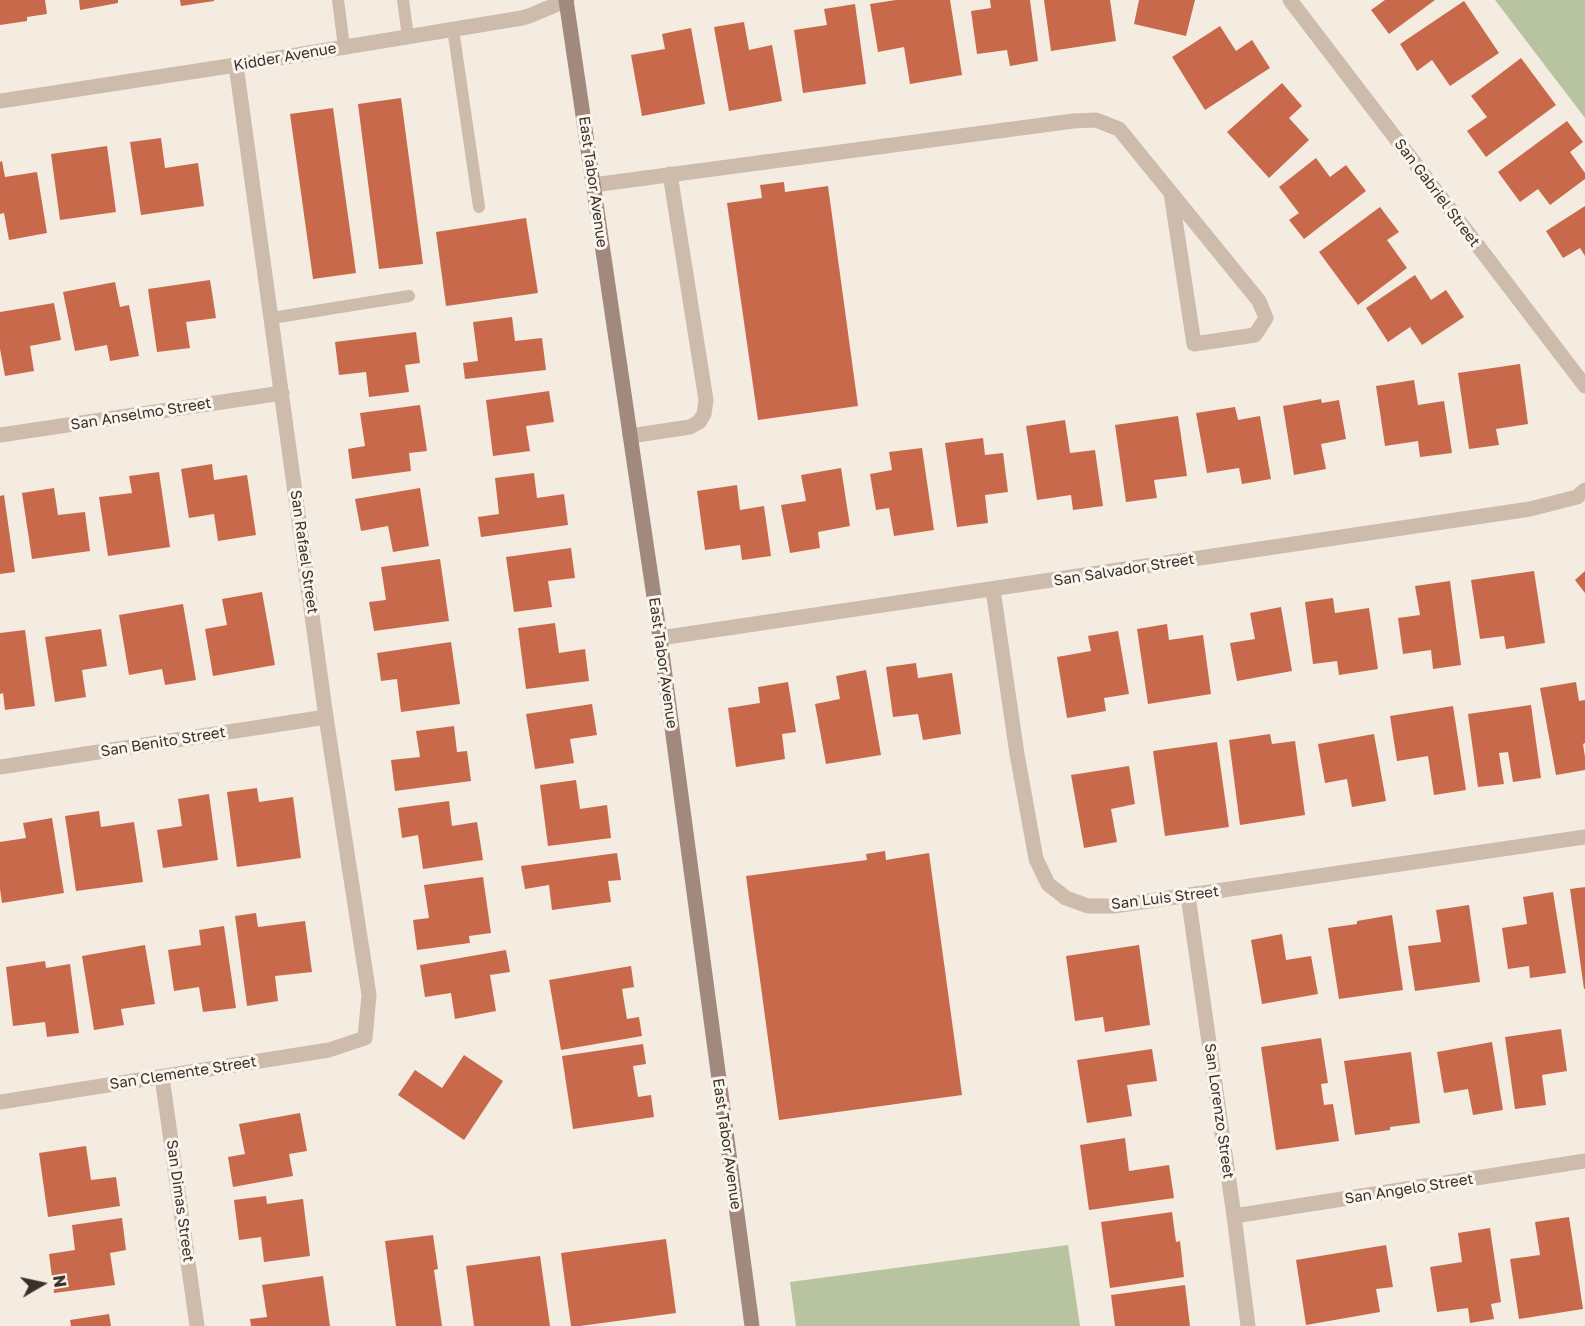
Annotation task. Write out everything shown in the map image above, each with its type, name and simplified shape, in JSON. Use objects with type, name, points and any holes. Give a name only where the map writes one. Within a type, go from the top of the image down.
[{"type":"main road","name":"East Tabor Avenue","points":[[567,0],[660,638],[752,1326]]},
{"type":"street","name":"Kidder Avenue","points":[[0,101],[236,65],[529,16],[567,0]]},
{"type":"street","name":"San Gabriel Street","points":[[1290,0],[1585,386]]},
{"type":"street","name":"San Rafael Street","points":[[236,65],[326,717],[369,996],[365,1038]]},
{"type":"street","points":[[593,185],[1073,120],[1096,120],[1119,129],[1259,301],[1266,318],[1255,335],[1194,345],[1171,193]]},
{"type":"street","points":[[630,436],[690,427],[699,422],[704,414],[706,400],[670,174]]},
{"type":"street","name":"San Anselmo Street","points":[[0,435],[282,393]]},
{"type":"street","name":"San Salvador Street","points":[[660,638],[1530,509],[1577,497],[1585,490]]},
{"type":"street","name":"San Luis Street","points":[[993,590],[1017,754],[1036,859],[1048,884],[1066,898],[1088,906],[1114,906],[1585,837]]},
{"type":"street","name":"San Benito Street","points":[[0,767],[326,717]]},
{"type":"street","name":"San Lorenzo Street","points":[[1188,896],[1248,1326]]},
{"type":"street","name":"San Clemente Street","points":[[0,1102],[329,1050],[365,1038]]},
{"type":"street","name":"San Dimas Street","points":[[162,1077],[197,1326]]},
{"type":"street","name":"San Angelo Street","points":[[1234,1216],[1585,1161]]},
{"type":"lane","points":[[338,0],[344,47]]},
{"type":"lane","points":[[403,0],[408,37]]},
{"type":"lane","points":[[453,29],[479,207]]},
{"type":"lane","points":[[272,318],[409,296]]},
{"type":"green space","points":[[1495,0],[1585,0],[1585,118]]},
{"type":"green space","points":[[1068,1245],[1080,1326],[796,1326],[790,1282]]},
{"type":"building","points":[[0,0],[45,0],[47,14],[27,17],[27,21],[0,25]]},
{"type":"building","points":[[79,0],[118,0],[118,3],[80,10]]},
{"type":"building","points":[[180,0],[214,0],[214,1],[181,6]]},
{"type":"building","points":[[896,0],[950,0],[962,75],[910,84],[904,47],[878,52],[870,4]]},
{"type":"building","points":[[990,0],[1030,0],[1038,61],[1010,66],[1007,50],[977,54],[971,11],[991,8]]},
{"type":"building","points":[[1044,0],[1110,0],[1116,41],[1051,51]]},
{"type":"building","points":[[1139,0],[1195,0],[1186,36],[1134,24]]},
{"type":"building","points":[[1385,0],[1435,0],[1389,34],[1371,10]]},
{"type":"building","points":[[1464,1],[1499,53],[1450,86],[1432,60],[1417,71],[1400,44]]},
{"type":"building","points":[[855,4],[866,84],[803,93],[794,30],[827,25],[824,9]]},
{"type":"building","points":[[744,22],[749,50],[772,45],[782,101],[729,111],[714,27]]},
{"type":"building","points":[[1220,26],[1236,51],[1252,40],[1270,68],[1205,110],[1172,57]]},
{"type":"building","points":[[691,28],[705,104],[642,116],[631,55],[665,49],[662,34]]},
{"type":"building","points":[[1521,58],[1556,105],[1486,157],[1467,131],[1487,117],[1471,96]]},
{"type":"building","points":[[1282,83],[1302,106],[1289,118],[1309,140],[1269,178],[1227,132]]},
{"type":"building","points":[[401,98],[423,264],[379,269],[358,104]]},
{"type":"building","points":[[333,108],[356,273],[313,279],[290,114]]},
{"type":"building","points":[[1567,121],[1583,142],[1570,152],[1585,173],[1585,179],[1550,205],[1538,189],[1520,202],[1498,172]]},
{"type":"building","points":[[161,138],[165,168],[198,163],[204,206],[141,215],[130,142]]},
{"type":"building","points":[[107,146],[116,212],[60,220],[51,154]]},
{"type":"building","points":[[1316,158],[1330,177],[1346,165],[1366,191],[1304,239],[1289,220],[1299,213],[1279,187]]},
{"type":"building","points":[[2,161],[5,177],[37,172],[47,233],[9,240],[4,213],[0,214],[0,162]]},
{"type":"building","points":[[784,182],[785,192],[828,186],[858,406],[758,420],[727,203],[762,198],[760,185]]},
{"type":"building","points":[[1585,206],[1585,256],[1580,248],[1563,258],[1546,231]]},
{"type":"building","points":[[1380,207],[1399,232],[1387,240],[1407,268],[1358,305],[1319,252]]},
{"type":"building","points":[[526,218],[538,293],[446,306],[436,232]]},
{"type":"building","points":[[1415,275],[1431,300],[1446,290],[1464,317],[1422,345],[1410,327],[1388,342],[1366,308]]},
{"type":"building","points":[[210,280],[216,318],[186,322],[190,348],[157,352],[148,289]]},
{"type":"building","points":[[115,282],[120,307],[129,305],[139,356],[110,361],[107,345],[75,351],[63,292]]},
{"type":"building","points":[[54,303],[61,340],[30,346],[34,371],[5,376],[0,349],[0,312]]},
{"type":"building","points":[[512,317],[515,341],[542,338],[546,370],[465,379],[463,363],[478,361],[473,322]]},
{"type":"building","points":[[416,332],[420,363],[405,365],[409,392],[369,397],[366,372],[339,375],[335,342]]},
{"type":"building","points":[[1520,364],[1528,424],[1496,429],[1499,445],[1469,449],[1458,373]]},
{"type":"building","points":[[1414,380],[1418,405],[1444,401],[1452,453],[1420,457],[1418,441],[1385,446],[1376,386]]},
{"type":"building","points":[[549,391],[554,422],[526,426],[530,451],[493,456],[486,400]]},
{"type":"building","points":[[1321,399],[1322,403],[1339,400],[1346,439],[1321,444],[1326,469],[1294,475],[1283,406]]},
{"type":"building","points":[[420,405],[427,451],[409,453],[411,471],[352,479],[348,449],[365,446],[360,413]]},
{"type":"building","points":[[1235,407],[1238,420],[1260,416],[1271,479],[1242,484],[1239,468],[1207,473],[1196,413]]},
{"type":"building","points":[[1178,416],[1187,476],[1154,480],[1157,498],[1126,502],[1115,425]]},
{"type":"building","points":[[1065,420],[1070,453],[1095,450],[1103,506],[1073,510],[1071,495],[1037,500],[1026,426]]},
{"type":"building","points":[[983,438],[985,455],[1003,453],[1008,492],[985,495],[988,523],[957,527],[945,443]]},
{"type":"building","points":[[922,448],[934,530],[894,536],[889,508],[876,510],[870,474],[892,470],[889,452]]},
{"type":"building","points":[[212,464],[214,480],[247,475],[256,535],[218,541],[214,514],[189,518],[181,469]]},
{"type":"building","points":[[841,468],[850,526],[818,532],[820,548],[790,553],[781,505],[806,501],[801,475]]},
{"type":"building","points":[[159,472],[170,547],[108,556],[99,497],[132,493],[129,476]]},
{"type":"building","points":[[534,473],[537,498],[564,494],[568,525],[481,537],[478,517],[499,514],[495,478]]},
{"type":"building","points":[[737,485],[740,510],[764,506],[771,556],[742,560],[740,545],[705,550],[697,491]]},
{"type":"building","points":[[54,488],[58,515],[85,512],[90,551],[32,559],[22,493]]},
{"type":"building","points":[[420,488],[429,546],[393,552],[388,526],[361,531],[355,499]]},
{"type":"building","points":[[4,495],[15,572],[0,574],[0,496]]},
{"type":"building","points":[[571,548],[575,578],[548,581],[552,607],[514,612],[506,557]]},
{"type":"building","points":[[440,559],[449,621],[374,631],[369,602],[386,600],[381,567]]},
{"type":"building","points":[[1534,571],[1545,643],[1506,649],[1504,636],[1480,639],[1471,580]]},
{"type":"building","points":[[1585,571],[1585,593],[1575,580]]},
{"type":"building","points":[[1450,581],[1461,665],[1433,669],[1431,650],[1403,654],[1398,618],[1420,615],[1415,586]]},
{"type":"building","points":[[262,592],[275,665],[213,676],[205,629],[227,625],[222,599]]},
{"type":"building","points":[[1333,598],[1335,613],[1369,608],[1378,669],[1339,675],[1337,661],[1313,664],[1305,602]]},
{"type":"building","points":[[183,604],[196,680],[165,685],[162,669],[129,675],[119,615]]},
{"type":"building","points":[[1281,607],[1292,671],[1237,681],[1230,643],[1255,639],[1250,613]]},
{"type":"building","points":[[555,623],[559,653],[585,649],[589,681],[526,689],[518,628]]},
{"type":"building","points":[[1167,624],[1169,640],[1203,635],[1211,694],[1148,704],[1137,629]]},
{"type":"building","points":[[101,629],[107,666],[82,670],[86,697],[55,702],[45,637]]},
{"type":"building","points":[[25,630],[35,706],[5,710],[3,693],[0,694],[0,633]]},
{"type":"building","points":[[1118,631],[1129,694],[1104,698],[1106,711],[1067,718],[1057,657],[1091,651],[1088,636]]},
{"type":"building","points":[[451,642],[460,704],[401,712],[397,679],[381,681],[377,653]]},
{"type":"building","points":[[916,663],[918,678],[952,673],[961,734],[923,740],[918,714],[893,717],[886,667]]},
{"type":"building","points":[[866,670],[881,755],[826,764],[815,704],[840,699],[836,676]]},
{"type":"building","points":[[788,682],[796,732],[782,734],[785,759],[736,767],[728,708],[760,703],[758,687]]},
{"type":"building","points":[[1576,682],[1579,701],[1585,700],[1585,743],[1583,744],[1585,770],[1556,775],[1540,688]]},
{"type":"building","points":[[592,704],[597,735],[570,739],[574,763],[535,769],[526,714]]},
{"type":"building","points":[[1531,705],[1541,778],[1513,782],[1508,752],[1499,753],[1504,784],[1478,787],[1468,714]]},
{"type":"building","points":[[1453,706],[1466,790],[1434,795],[1428,756],[1397,761],[1390,716]]},
{"type":"building","points":[[454,726],[457,752],[467,751],[471,781],[395,791],[391,760],[420,757],[416,731]]},
{"type":"building","points":[[1270,734],[1272,744],[1295,741],[1305,815],[1240,825],[1229,740]]},
{"type":"building","points":[[1374,734],[1386,801],[1352,807],[1347,779],[1325,783],[1318,744]]},
{"type":"building","points":[[1217,742],[1229,827],[1165,836],[1153,751]]},
{"type":"building","points":[[1129,766],[1135,804],[1111,809],[1117,842],[1084,848],[1071,775]]},
{"type":"building","points":[[576,780],[580,809],[607,805],[611,838],[548,846],[540,785]]},
{"type":"building","points":[[257,788],[259,802],[293,797],[301,858],[237,867],[227,792]]},
{"type":"building","points":[[209,794],[218,860],[163,868],[157,830],[182,826],[178,799]]},
{"type":"building","points":[[449,801],[452,826],[477,822],[483,860],[423,869],[418,835],[402,838],[398,808]]},
{"type":"building","points":[[99,811],[101,827],[134,822],[143,882],[76,891],[65,816]]},
{"type":"building","points":[[52,818],[64,893],[2,903],[0,842],[26,838],[23,823]]},
{"type":"building","points":[[885,851],[886,860],[929,853],[962,1095],[779,1120],[746,876],[867,860],[866,854]]},
{"type":"building","points":[[617,853],[621,880],[608,881],[611,902],[552,910],[549,885],[525,889],[521,866]]},
{"type":"building","points":[[483,877],[491,933],[469,936],[470,943],[417,950],[413,920],[429,918],[424,885]]},
{"type":"building","points":[[1585,887],[1585,989],[1584,989],[1570,889]]},
{"type":"building","points":[[1553,892],[1566,973],[1530,978],[1529,966],[1508,969],[1502,928],[1527,924],[1523,897]]},
{"type":"building","points":[[1469,905],[1480,982],[1415,991],[1408,946],[1441,942],[1436,910]]},
{"type":"building","points":[[256,913],[258,927],[305,921],[312,972],[275,976],[278,1001],[247,1006],[235,916]]},
{"type":"building","points":[[1392,915],[1403,990],[1339,999],[1328,928],[1357,924],[1357,921]]},
{"type":"building","points":[[224,926],[236,1008],[203,1012],[199,987],[174,991],[168,950],[201,945],[199,930]]},
{"type":"building","points":[[1282,934],[1286,960],[1311,956],[1318,994],[1262,1004],[1251,940]]},
{"type":"building","points":[[145,945],[155,1004],[121,1009],[124,1025],[94,1030],[82,956]]},
{"type":"building","points":[[1139,945],[1150,1025],[1105,1032],[1103,1017],[1075,1021],[1066,956]]},
{"type":"building","points":[[506,950],[510,972],[490,975],[496,1011],[455,1019],[451,993],[425,997],[420,965]]},
{"type":"building","points":[[45,961],[46,968],[70,964],[79,1033],[47,1037],[45,1022],[13,1026],[6,967]]},
{"type":"building","points":[[631,966],[634,987],[622,989],[627,1019],[639,1017],[642,1036],[561,1050],[549,980]]},
{"type":"building","points":[[1561,1029],[1567,1071],[1542,1075],[1546,1105],[1515,1109],[1505,1037]]},
{"type":"building","points":[[1321,1038],[1328,1083],[1321,1084],[1324,1105],[1333,1104],[1339,1141],[1276,1150],[1261,1047]]},
{"type":"building","points":[[1492,1042],[1503,1110],[1473,1115],[1468,1089],[1444,1093],[1437,1052]]},
{"type":"building","points":[[643,1044],[646,1064],[633,1066],[638,1097],[651,1095],[654,1117],[573,1129],[562,1056]]},
{"type":"building","points":[[1152,1049],[1157,1081],[1127,1085],[1132,1116],[1087,1123],[1077,1060]]},
{"type":"building","points":[[1411,1052],[1420,1123],[1355,1135],[1344,1061]]},
{"type":"building","points":[[464,1055],[503,1081],[464,1140],[398,1095],[415,1070],[442,1088]]},
{"type":"building","points":[[300,1113],[307,1151],[289,1154],[293,1176],[233,1187],[228,1157],[245,1154],[239,1124]]},
{"type":"building","points":[[1125,1138],[1129,1171],[1169,1165],[1174,1198],[1089,1210],[1080,1145]]},
{"type":"building","points":[[86,1146],[91,1180],[116,1177],[120,1206],[48,1217],[39,1153]]},
{"type":"building","points":[[266,1196],[267,1204],[303,1199],[310,1256],[264,1262],[261,1237],[239,1240],[234,1200]]},
{"type":"building","points":[[1172,1212],[1176,1242],[1180,1241],[1184,1277],[1110,1288],[1101,1222]]},
{"type":"building","points":[[1569,1217],[1583,1309],[1519,1319],[1510,1259],[1540,1255],[1535,1222]]},
{"type":"building","points":[[122,1218],[126,1250],[110,1253],[115,1285],[54,1293],[49,1254],[75,1250],[72,1225]]},
{"type":"building","points":[[1490,1228],[1501,1302],[1491,1304],[1494,1319],[1470,1323],[1468,1308],[1437,1312],[1430,1267],[1462,1262],[1458,1233]]},
{"type":"building","points":[[433,1235],[438,1269],[434,1270],[442,1326],[396,1326],[385,1241]]},
{"type":"building","points":[[666,1239],[676,1313],[571,1326],[561,1253]]},
{"type":"building","points":[[1386,1245],[1393,1287],[1376,1289],[1380,1312],[1306,1325],[1296,1260]]},
{"type":"building","points":[[540,1256],[550,1326],[474,1326],[466,1266]]},
{"type":"building","points":[[323,1276],[330,1326],[251,1326],[250,1319],[267,1317],[262,1285]]},
{"type":"building","points":[[1185,1285],[1190,1326],[1115,1326],[1111,1295]]},
{"type":"building","points":[[109,1314],[111,1326],[71,1326],[70,1320]]}]
